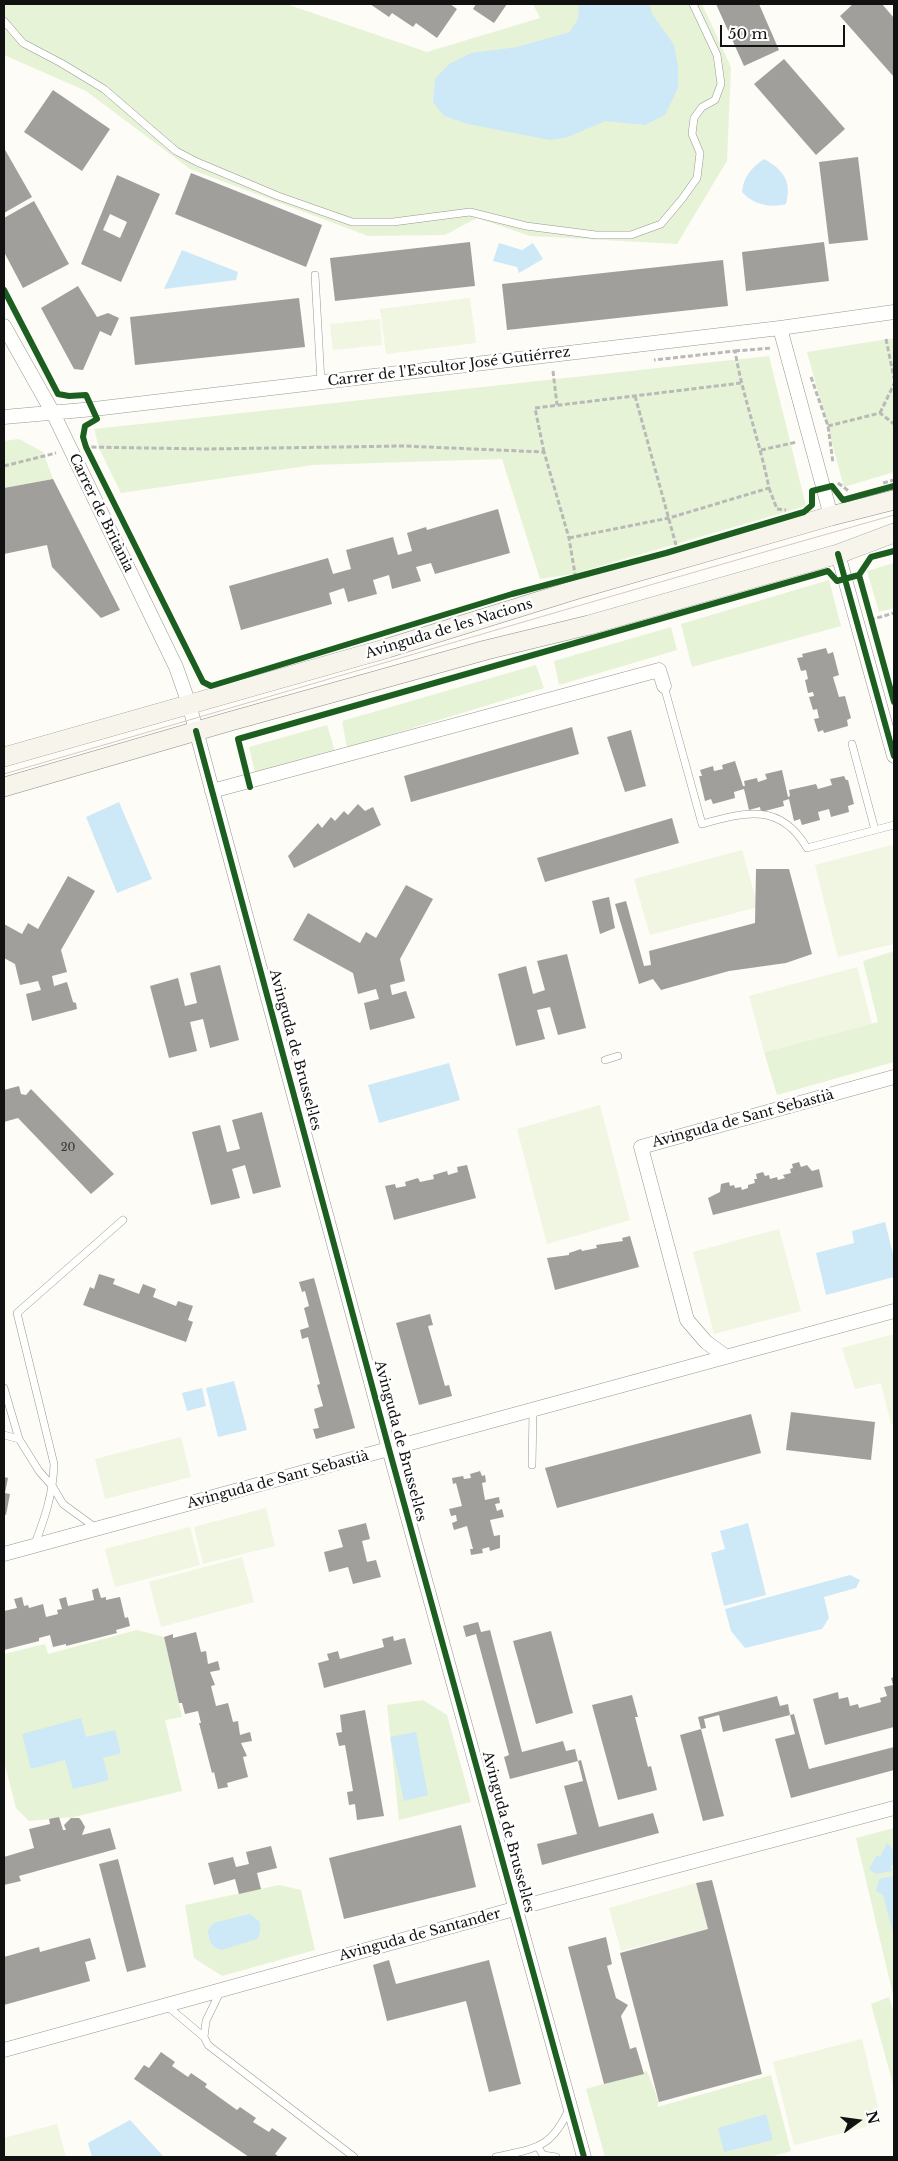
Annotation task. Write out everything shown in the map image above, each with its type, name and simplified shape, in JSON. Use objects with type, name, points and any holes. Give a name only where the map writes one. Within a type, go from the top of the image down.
[{"type":"main road","name":"Avinguda de les Nacions","points":[[4,756],[388,648],[578,589],[831,516],[886,495]]},
{"type":"main road","name":"Avinguda de les Nacions","points":[[4,787],[486,650],[589,626],[838,554],[894,533]]},
{"type":"street","name":"Carrer de l'Escultor José Gutiérrez","points":[[4,417],[53,413],[780,328],[894,312]]},
{"type":"street","name":"Carrer de Britània","points":[[4,326],[53,413],[176,667],[189,704]]},
{"type":"street","points":[[780,328],[831,516]]},
{"type":"street","points":[[838,554],[894,756]]},
{"type":"street","points":[[212,791],[659,670],[664,686]]},
{"type":"street","name":"Avinguda de Brussel·les","points":[[189,704],[389,1449],[584,2157]]},
{"type":"street","name":"Avinguda de Sant Sebastià","points":[[725,1356],[706,1342],[687,1320],[641,1147],[894,1077]]},
{"type":"street","name":"Avinguda de Sant Sebastià","points":[[4,1554],[533,1411],[725,1356],[894,1312]]},
{"type":"street","name":"Avinguda de Santander","points":[[4,2050],[516,1909],[894,1808]]},
{"type":"lane","points":[[4,20],[23,44],[61,63],[104,89],[176,151],[197,162],[278,196],[352,222],[394,222],[470,212],[526,226],[596,235],[631,236],[661,224],[697,178],[700,153],[692,134],[694,118],[702,107],[715,100],[721,84],[717,55],[693,4]]},
{"type":"lane","points":[[315,275],[322,382]]},
{"type":"lane","points":[[664,686],[702,824],[750,813],[769,815],[780,819],[793,830],[807,848],[894,825]]},
{"type":"lane","points":[[852,744],[875,830]]},
{"type":"lane","points":[[605,1060],[618,1056]]},
{"type":"lane","points":[[34,1546],[47,1515],[53,1487],[54,1464],[17,1313],[123,1220]]},
{"type":"lane","points":[[4,1388],[19,1440],[39,1471],[53,1487],[63,1504],[97,1529]]},
{"type":"lane","points":[[532,1465],[533,1411]]},
{"type":"lane","points":[[4,1435],[19,1440]]},
{"type":"lane","points":[[204,2037],[206,2021],[221,1990]]},
{"type":"lane","points":[[166,2005],[204,2037],[208,2045],[354,2157]]},
{"type":"lane","points":[[496,2157],[538,2147],[550,2140],[561,2127],[571,2106]]},
{"type":"lane","points":[[538,2147],[543,2155],[556,2157]]},
{"type":"path","points":[[886,339],[894,378]]},
{"type":"path","points":[[735,351],[774,348],[777,355]]},
{"type":"path","points":[[553,371],[557,406]]},
{"type":"path","points":[[769,488],[669,518],[569,538],[544,452],[535,408],[741,383],[761,450],[769,488],[777,509],[794,512]]},
{"type":"path","points":[[880,413],[894,384]]},
{"type":"path","points":[[635,396],[669,518],[675,550],[687,547]]},
{"type":"path","points":[[880,413],[894,424]]},
{"type":"path","points":[[828,426],[880,413]]},
{"type":"path","points":[[83,437],[90,455]]},
{"type":"path","points":[[761,450],[798,442]]},
{"type":"path","points":[[99,448],[404,446],[544,452]]},
{"type":"path","points":[[4,466],[45,456]]},
{"type":"path","points":[[824,486],[832,486],[837,493]]},
{"type":"path","points":[[886,495],[894,486]]},
{"type":"path","points":[[843,500],[852,498]]},
{"type":"path","points":[[566,580],[584,575]]},
{"type":"path","points":[[869,610],[874,628]]},
{"type":"path","points":[[857,623],[894,613]]},
{"type":"green space","points":[[4,4],[286,4],[427,52],[540,18],[533,4],[702,4],[731,67],[727,161],[677,244],[530,236],[477,218],[445,235],[368,236],[190,169],[86,91],[4,55]]},
{"type":"green space","points":[[470,298],[476,343],[386,354],[380,309]]},
{"type":"green space","points":[[380,319],[382,345],[333,350],[330,324]]},
{"type":"green space","points":[[894,338],[894,472],[844,487],[807,352]]},
{"type":"green space","points":[[769,356],[806,506],[573,574],[540,579],[502,459],[313,465],[121,493],[99,448],[94,429]]},
{"type":"green space","points":[[19,439],[43,452],[53,479],[4,488],[4,441]]},
{"type":"green space","points":[[894,563],[894,608],[879,612],[867,571]]},
{"type":"green space","points":[[829,580],[841,626],[692,667],[681,624]]},
{"type":"green space","points":[[671,627],[677,650],[559,685],[554,661]]},
{"type":"green space","points":[[536,665],[544,688],[347,748],[342,721]]},
{"type":"green space","points":[[327,725],[335,751],[255,773],[249,747]]},
{"type":"green space","points":[[892,845],[894,854],[894,944],[838,957],[815,865]]},
{"type":"green space","points":[[742,850],[758,907],[650,935],[634,879]]},
{"type":"green space","points":[[894,951],[894,1062],[777,1095],[764,1052],[878,1022],[863,961]]},
{"type":"green space","points":[[857,967],[872,1024],[764,1052],[749,996]]},
{"type":"green space","points":[[600,1105],[630,1220],[547,1244],[517,1129]]},
{"type":"green space","points":[[779,1229],[801,1311],[714,1334],[693,1252]]},
{"type":"green space","points":[[894,1334],[894,1423],[891,1424],[881,1383],[855,1389],[842,1348]]},
{"type":"green space","points":[[181,1437],[191,1477],[105,1499],[95,1459]]},
{"type":"green space","points":[[266,1508],[275,1546],[203,1564],[194,1527]]},
{"type":"green space","points":[[190,1527],[200,1565],[115,1587],[105,1549]]},
{"type":"green space","points":[[242,1557],[254,1602],[161,1627],[149,1582]]},
{"type":"green space","points":[[137,1630],[164,1637],[182,1717],[165,1720],[182,1791],[74,1817],[29,1821],[16,1808],[4,1761],[4,1654],[45,1644],[48,1654]]},
{"type":"green space","points":[[423,1700],[447,1715],[471,1802],[399,1820],[387,1705]]},
{"type":"green space","points":[[894,1828],[894,1999],[856,1838]]},
{"type":"green space","points":[[696,1883],[708,1929],[621,1951],[609,1908]]},
{"type":"green space","points":[[279,1885],[301,1890],[315,1950],[222,1976],[194,1958],[185,1905]]},
{"type":"green space","points":[[889,1997],[894,2013],[894,2088],[871,2004]]},
{"type":"green space","points":[[862,2039],[882,2123],[794,2145],[773,2062]]},
{"type":"green space","points":[[647,2071],[659,2102],[657,2107],[771,2075],[791,2151],[770,2157],[605,2157],[586,2089]]},
{"type":"green space","points":[[57,2124],[66,2157],[4,2157],[4,2138]]},
{"type":"water","points":[[579,4],[649,4],[652,14],[674,45],[678,66],[678,88],[665,115],[645,125],[605,121],[568,137],[550,140],[468,124],[444,116],[433,102],[435,79],[449,64],[471,53],[517,47],[570,32],[578,19]]},
{"type":"water","points":[[764,159],[777,168],[785,177],[788,189],[786,204],[774,206],[757,203],[742,192],[744,181],[749,173]]},
{"type":"water","points":[[499,243],[522,250],[533,243],[543,259],[519,273],[517,267],[493,261]]},
{"type":"water","points":[[182,250],[238,272],[236,280],[164,289]]},
{"type":"water","points":[[119,802],[152,879],[117,893],[86,817]]},
{"type":"water","points":[[449,1063],[460,1100],[379,1123],[368,1085]]},
{"type":"water","points":[[885,1222],[894,1258],[894,1277],[826,1295],[816,1253],[854,1243],[852,1231]]},
{"type":"water","points":[[234,1381],[247,1430],[218,1437],[206,1388]]},
{"type":"water","points":[[202,1388],[206,1406],[187,1411],[182,1393]]},
{"type":"water","points":[[748,1523],[766,1595],[724,1606],[711,1553],[725,1549],[720,1531]]},
{"type":"water","points":[[850,1575],[860,1580],[856,1588],[824,1597],[829,1618],[822,1629],[745,1648],[731,1631],[725,1609]]},
{"type":"water","points":[[81,1718],[86,1737],[115,1730],[121,1753],[103,1758],[109,1780],[73,1789],[65,1760],[31,1769],[22,1734]]},
{"type":"water","points":[[416,1732],[428,1795],[404,1801],[390,1737]]},
{"type":"water","points":[[887,1843],[894,1852],[894,1864],[891,1866],[892,1871],[876,1874],[869,1869],[877,1855],[880,1857]]},
{"type":"water","points":[[892,1876],[894,1883],[894,1936],[883,1895],[876,1891],[879,1879]]},
{"type":"water","points":[[250,1914],[260,1922],[260,1933],[257,1939],[222,1950],[213,1946],[208,1931],[213,1923]]},
{"type":"water","points":[[766,2114],[773,2140],[724,2152],[718,2128]]},
{"type":"water","points":[[130,2120],[164,2157],[92,2157],[88,2143]]},
{"type":"building","points":[[370,4],[450,4],[457,9],[437,38],[416,23],[413,27],[392,13],[389,17]]},
{"type":"building","points":[[476,4],[507,4],[494,23],[473,9]]},
{"type":"building","points":[[716,4],[759,4],[779,50],[744,66]]},
{"type":"building","points":[[853,4],[882,4],[894,18],[894,77],[840,16]]},
{"type":"building","points":[[784,59],[845,129],[816,155],[754,84]]},
{"type":"building","points":[[53,90],[110,129],[82,171],[24,132]]},
{"type":"building","points":[[4,148],[32,197],[4,213]]},
{"type":"building","points":[[858,157],[868,240],[829,244],[819,162]]},
{"type":"building","points":[[191,173],[322,225],[306,267],[175,214]]},
{"type":"building","points":[[117,175],[160,194],[121,282],[81,264]],"holes":[[[110,214],[127,222],[120,238],[103,230]]]},
{"type":"building","points":[[34,201],[69,264],[23,288],[4,252],[4,218]]},
{"type":"building","points":[[470,242],[475,286],[335,301],[330,258]]},
{"type":"building","points":[[824,242],[829,281],[746,291],[742,252]]},
{"type":"building","points":[[723,260],[728,306],[507,330],[502,284]]},
{"type":"building","points":[[78,286],[97,317],[108,313],[119,318],[111,336],[100,331],[83,370],[74,369],[41,308]]},
{"type":"building","points":[[299,298],[305,347],[135,365],[130,317]]},
{"type":"building","points":[[53,479],[120,610],[101,618],[52,567],[47,545],[4,554],[4,488]]},
{"type":"building","points":[[498,509],[510,553],[435,574],[431,563],[416,567],[421,581],[392,589],[389,575],[373,580],[377,594],[348,602],[344,588],[329,593],[332,604],[241,630],[229,586],[328,558],[333,574],[351,569],[346,550],[393,537],[398,555],[412,551],[407,533],[426,527],[427,530]]},
{"type":"building","points":[[826,648],[828,654],[833,652],[839,675],[833,677],[839,697],[845,696],[851,718],[847,720],[848,726],[824,733],[823,730],[818,732],[814,719],[819,718],[817,709],[813,710],[809,697],[814,696],[813,692],[808,693],[805,680],[808,679],[806,670],[801,671],[797,658],[803,657],[802,654]]},
{"type":"building","points":[[572,727],[579,754],[411,802],[404,776]]},
{"type":"building","points":[[631,730],[646,786],[625,792],[607,737]]},
{"type":"building","points":[[735,761],[743,786],[745,786],[744,781],[757,778],[758,782],[767,779],[765,774],[782,770],[788,797],[790,796],[789,790],[816,784],[818,789],[832,785],[830,779],[844,776],[848,780],[854,804],[848,806],[849,812],[831,817],[829,809],[818,812],[820,820],[802,825],[800,819],[794,821],[789,799],[783,801],[784,806],[761,812],[760,807],[749,810],[744,789],[734,792],[735,798],[713,804],[711,799],[705,801],[699,776],[702,776],[700,770],[713,766],[714,771],[723,769],[722,765]]},
{"type":"building","points":[[358,804],[365,811],[373,807],[381,825],[294,868],[288,856],[318,823],[322,828],[331,817],[335,821],[344,811],[348,815]]},
{"type":"building","points":[[672,818],[679,843],[545,882],[537,858]]},
{"type":"building","points":[[756,869],[789,869],[812,954],[786,963],[729,971],[661,990],[653,979],[639,984],[615,904],[626,901],[644,966],[651,965],[649,951],[755,923]]},
{"type":"building","points":[[68,876],[95,891],[61,950],[67,972],[52,976],[54,986],[67,982],[77,1009],[32,1021],[26,994],[41,990],[38,981],[20,985],[15,964],[4,958],[4,924],[22,934],[28,923],[38,929]]},
{"type":"building","points":[[406,885],[433,899],[400,959],[405,981],[390,985],[392,995],[406,991],[415,1018],[370,1030],[364,1003],[379,999],[376,989],[358,994],[353,973],[293,940],[308,913],[360,943],[366,932],[376,938]]},
{"type":"building","points":[[609,897],[615,928],[600,934],[592,901]]},
{"type":"building","points":[[567,954],[586,1028],[558,1035],[550,1007],[537,1010],[545,1039],[516,1046],[498,974],[526,966],[533,994],[545,990],[537,961]]},
{"type":"building","points":[[220,965],[239,1040],[210,1048],[203,1019],[190,1022],[197,1051],[169,1058],[150,986],[178,978],[185,1006],[197,1003],[190,973]]},
{"type":"building","points":[[19,1086],[21,1094],[26,1095],[31,1089],[114,1174],[91,1194],[18,1118],[4,1122],[4,1090]]},
{"type":"building","points":[[262,1112],[281,1187],[253,1194],[245,1165],[232,1169],[240,1198],[211,1205],[192,1132],[220,1125],[227,1152],[240,1149],[232,1120]]},
{"type":"building","points":[[799,1162],[801,1167],[807,1165],[812,1171],[819,1169],[823,1187],[713,1215],[708,1198],[720,1192],[721,1184],[729,1182],[730,1186],[734,1185],[735,1188],[741,1187],[742,1190],[748,1188],[748,1185],[755,1183],[754,1179],[757,1179],[756,1174],[763,1172],[765,1176],[769,1175],[770,1179],[777,1177],[778,1180],[785,1178],[783,1175],[791,1173],[792,1164]]},
{"type":"building","points":[[467,1165],[476,1198],[394,1220],[385,1186],[395,1184],[396,1188],[406,1186],[405,1182],[418,1178],[420,1182],[434,1179],[433,1175],[447,1171],[448,1175],[458,1172],[457,1167]]},
{"type":"building","points":[[630,1236],[639,1267],[555,1290],[547,1258],[569,1255],[569,1253],[581,1249],[582,1251],[597,1248],[596,1245],[623,1241],[622,1238]]},
{"type":"building","points":[[99,1274],[115,1279],[113,1284],[139,1294],[143,1284],[156,1289],[153,1297],[176,1306],[178,1301],[193,1306],[188,1320],[193,1322],[186,1342],[83,1305],[90,1287],[94,1289]]},
{"type":"building","points":[[314,1278],[355,1428],[316,1439],[313,1429],[319,1428],[314,1409],[323,1406],[317,1385],[320,1384],[308,1337],[302,1339],[300,1330],[309,1327],[304,1308],[309,1306],[305,1291],[302,1292],[299,1282]]},
{"type":"building","points":[[430,1314],[433,1325],[428,1326],[445,1386],[449,1385],[452,1396],[419,1405],[396,1323]]},
{"type":"building","points":[[791,1412],[875,1422],[871,1460],[786,1450]]},
{"type":"building","points":[[751,1414],[761,1453],[557,1508],[545,1468]]},
{"type":"building","points":[[480,1471],[482,1476],[485,1475],[486,1482],[482,1483],[485,1500],[499,1497],[500,1503],[495,1504],[497,1511],[502,1509],[504,1517],[490,1520],[494,1536],[500,1535],[500,1548],[490,1551],[489,1547],[482,1549],[483,1553],[471,1555],[470,1549],[473,1549],[467,1526],[454,1530],[452,1523],[457,1521],[456,1515],[451,1516],[449,1509],[462,1506],[456,1483],[453,1484],[452,1478],[463,1476],[464,1479],[471,1478],[470,1474]]},
{"type":"building","points":[[4,1477],[8,1478],[5,1493],[10,1494],[6,1515],[4,1514]]},
{"type":"building","points":[[366,1523],[370,1539],[362,1541],[367,1562],[376,1560],[381,1577],[353,1584],[348,1567],[329,1572],[324,1552],[343,1547],[338,1530]]},
{"type":"building","points":[[98,1588],[101,1598],[106,1597],[106,1600],[120,1597],[125,1618],[128,1617],[130,1626],[116,1630],[117,1633],[66,1646],[66,1644],[53,1647],[50,1635],[39,1638],[39,1641],[4,1650],[4,1611],[17,1608],[14,1599],[22,1597],[24,1606],[28,1605],[29,1608],[43,1604],[46,1617],[58,1614],[57,1610],[62,1609],[59,1599],[66,1597],[68,1606],[94,1600],[92,1590]]},
{"type":"building","points":[[478,1622],[481,1632],[490,1630],[522,1752],[563,1741],[566,1751],[575,1749],[578,1761],[510,1779],[504,1757],[509,1755],[476,1634],[466,1637],[463,1626]]},
{"type":"building","points":[[551,1631],[573,1713],[536,1724],[513,1641]]},
{"type":"building","points":[[196,1632],[201,1652],[206,1651],[208,1664],[218,1661],[220,1670],[210,1672],[215,1685],[211,1686],[216,1706],[228,1703],[233,1722],[238,1721],[240,1735],[250,1732],[252,1741],[241,1743],[247,1756],[243,1757],[248,1777],[227,1783],[228,1787],[218,1789],[199,1723],[201,1723],[198,1711],[185,1714],[182,1703],[179,1703],[164,1637],[173,1634],[173,1638]]},
{"type":"building","points":[[393,1636],[394,1641],[405,1638],[412,1664],[324,1688],[318,1663],[329,1660],[327,1654],[338,1651],[340,1659],[384,1647],[382,1639]]},
{"type":"building","points":[[894,1677],[894,1727],[825,1745],[813,1699],[838,1692],[839,1699],[848,1697],[850,1706],[858,1704],[859,1708],[881,1702],[880,1698],[887,1696],[884,1687],[893,1685],[891,1678]]},
{"type":"building","points":[[632,1695],[638,1717],[635,1717],[648,1767],[651,1766],[657,1790],[618,1800],[592,1705]]},
{"type":"building","points":[[777,1696],[780,1706],[788,1704],[790,1715],[723,1732],[719,1715],[704,1719],[706,1728],[701,1729],[698,1717]]},
{"type":"building","points":[[365,1710],[384,1816],[357,1820],[355,1804],[349,1805],[347,1792],[353,1791],[345,1745],[339,1746],[336,1733],[342,1732],[340,1715]]},
{"type":"building","points":[[794,1714],[809,1769],[894,1747],[894,1770],[791,1798],[775,1739],[795,1734],[790,1715]]},
{"type":"building","points":[[701,1729],[724,1816],[703,1821],[680,1735]]},
{"type":"building","points":[[581,1760],[599,1827],[653,1813],[659,1833],[542,1865],[537,1844],[577,1834],[564,1786],[583,1781],[578,1761]]},
{"type":"building","points":[[59,1817],[63,1830],[66,1830],[64,1825],[71,1818],[79,1818],[85,1827],[82,1835],[110,1828],[116,1849],[19,1876],[21,1881],[4,1885],[4,1857],[34,1848],[29,1829],[50,1824],[49,1819]]},
{"type":"building","points":[[461,1825],[476,1887],[344,1919],[329,1858]]},
{"type":"building","points":[[271,1846],[277,1868],[257,1873],[261,1889],[239,1894],[235,1879],[214,1885],[208,1863],[233,1857],[236,1867],[249,1864],[246,1852]]},
{"type":"building","points":[[118,1859],[146,1967],[127,1972],[99,1864]]},
{"type":"building","points":[[712,1880],[762,2074],[659,2102],[620,1953],[708,1929],[696,1883]]},
{"type":"building","points":[[606,1937],[612,1964],[607,1966],[616,1998],[628,2005],[621,2016],[630,2049],[636,2047],[644,2074],[604,2084],[568,1947]]},
{"type":"building","points":[[90,1938],[96,1959],[85,1962],[90,1981],[4,2005],[4,1957],[39,1947],[40,1952]]},
{"type":"building","points":[[389,1960],[396,1984],[489,1960],[521,2084],[489,2092],[466,2001],[387,2021],[373,1965]]},
{"type":"building","points":[[161,2052],[175,2062],[172,2066],[188,2077],[191,2073],[207,2084],[205,2087],[237,2110],[240,2107],[256,2118],[253,2122],[269,2132],[272,2128],[287,2138],[275,2154],[279,2157],[249,2157],[134,2079],[144,2065],[149,2068]]},
{"type":"tram line","points":[[4,774],[894,515]]},
{"type":"cycle path","points":[[4,290],[58,394],[69,396],[86,395],[97,419],[85,426],[83,437],[86,447],[203,682],[211,686],[512,594],[666,553],[804,512],[812,505],[812,491],[832,486],[843,500],[894,486]]},
{"type":"cycle path","points":[[250,787],[238,739],[828,571],[837,581],[859,575],[871,557],[894,551]]},
{"type":"cycle path","points":[[838,554],[894,756]]},
{"type":"cycle path","points":[[859,575],[894,702]]},
{"type":"cycle path","points":[[196,731],[389,1449],[584,2157]]}]
